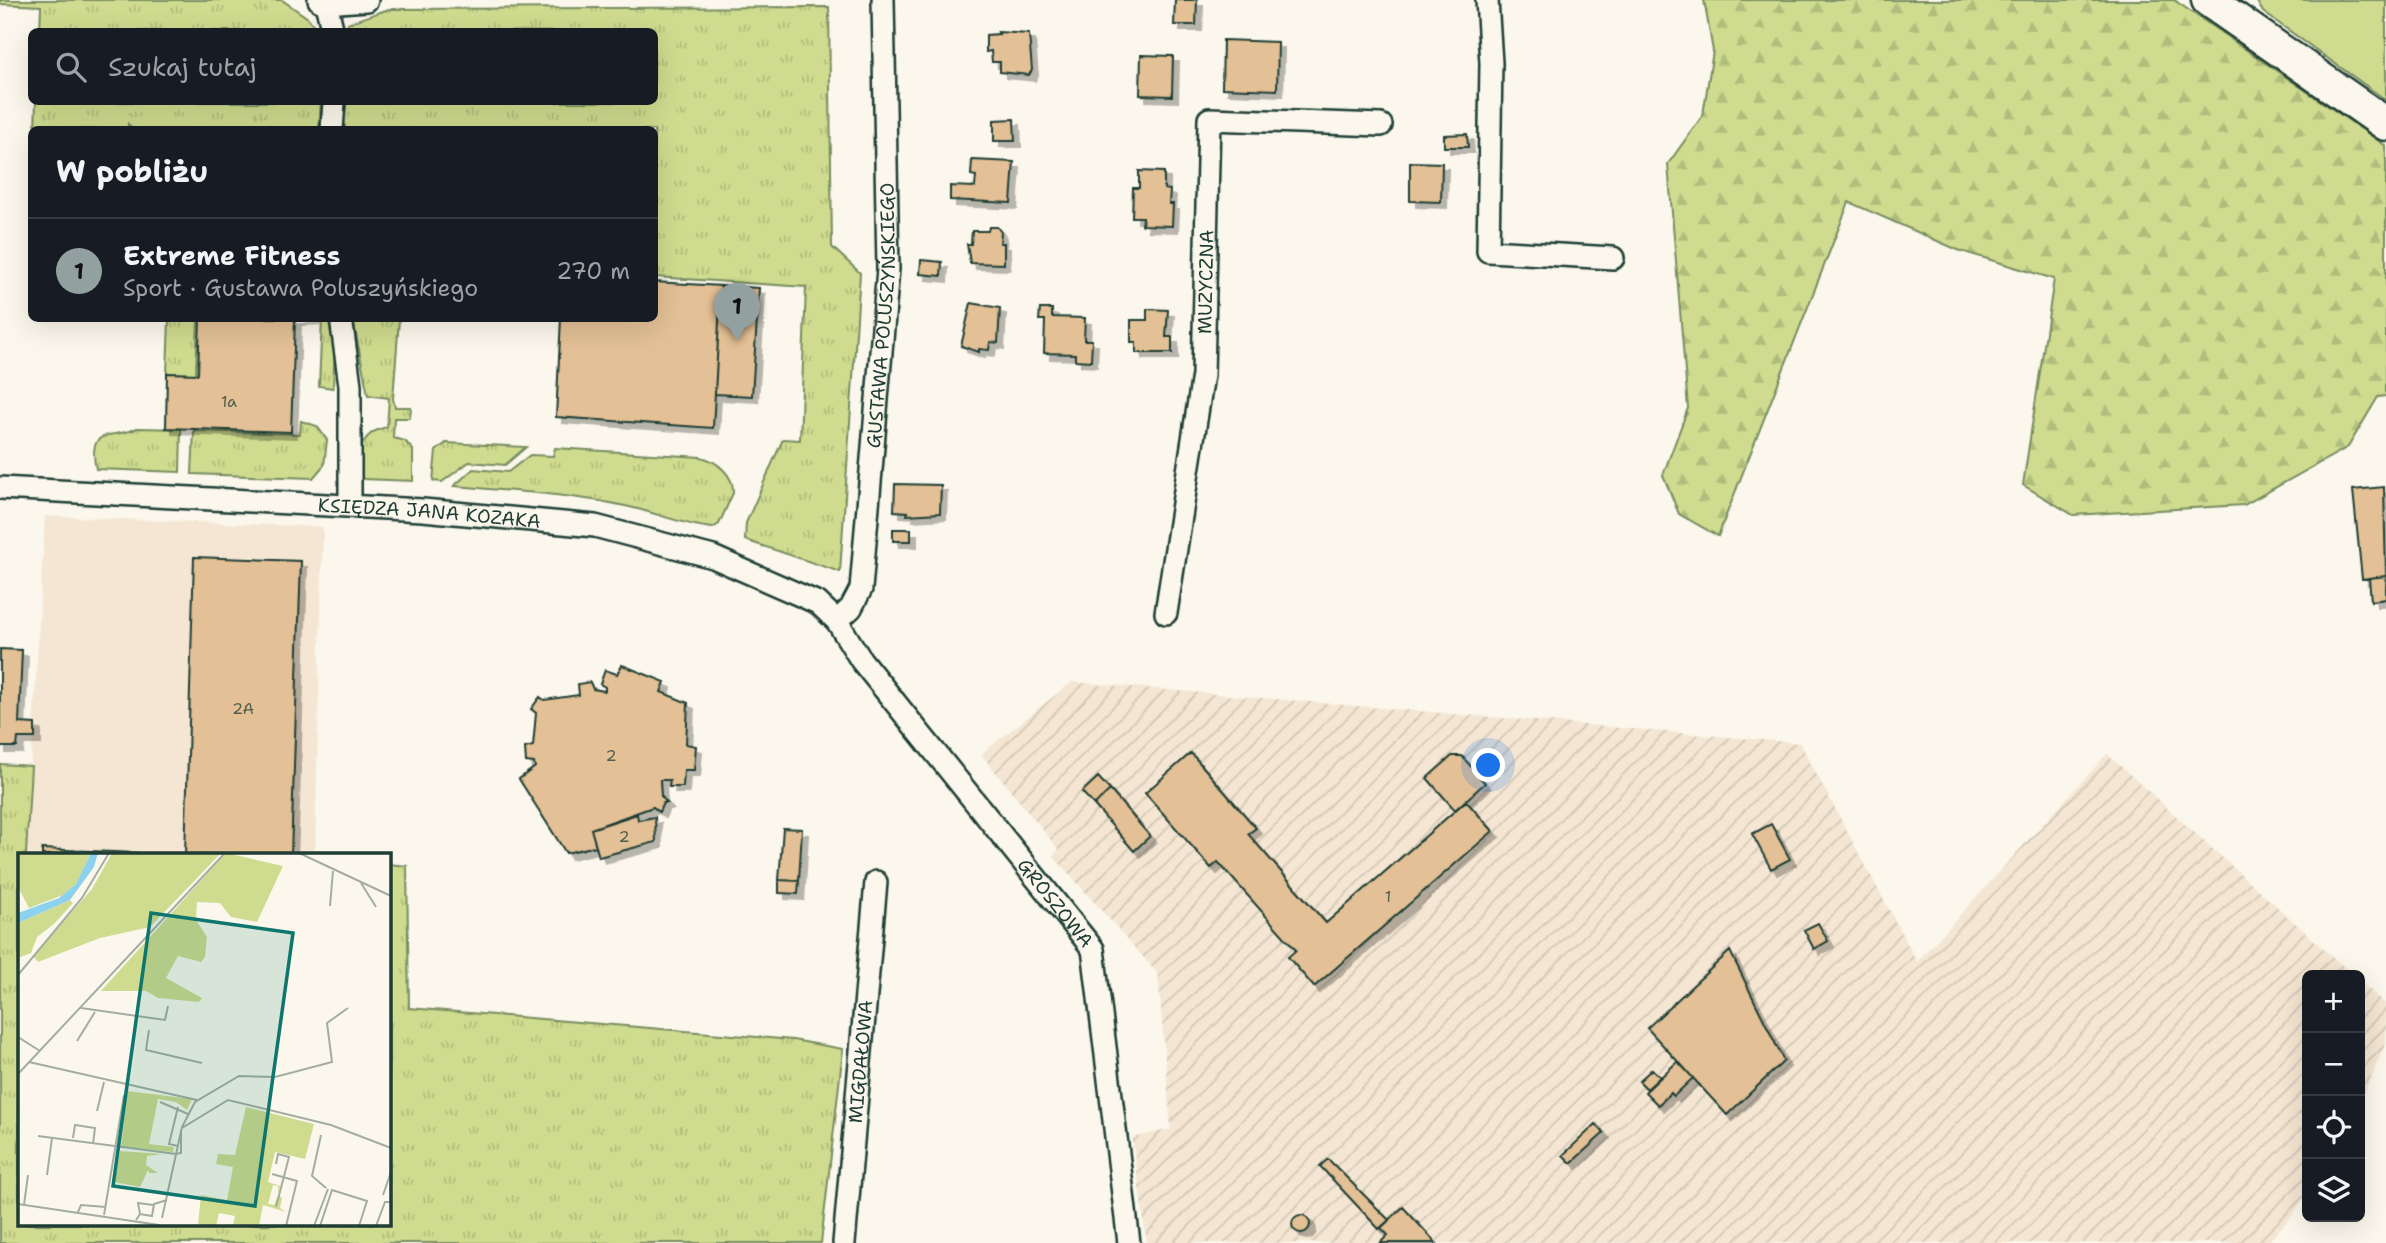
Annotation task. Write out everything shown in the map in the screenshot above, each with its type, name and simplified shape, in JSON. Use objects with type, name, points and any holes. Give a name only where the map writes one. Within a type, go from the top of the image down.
[{"type":"street","points":[[332,28],[323,1],[367,0]]},
{"type":"street","name":"GUSTAWA POLUSZYŃSKIEGO","points":[[837,621],[850,608],[861,589],[881,362],[889,223],[883,0]]},
{"type":"street","points":[[1488,0],[1491,63],[1488,251],[1613,258]]},
{"type":"street","points":[[2218,7],[2386,124]]},
{"type":"street","points":[[332,126],[334,105]]},
{"type":"street","name":"MUZYCZNA","points":[[1166,614],[1203,375],[1209,119],[1381,125]]},
{"type":"street","points":[[342,322],[350,385],[350,506]]},
{"type":"street","name":"KSIĘDZA JANA KOZAKA","points":[[0,488],[350,506],[596,526],[713,557],[818,603],[837,621]]},
{"type":"street","name":"GROSZOWA","points":[[837,621],[861,660],[1094,949],[1129,1243]]},
{"type":"street","name":"MIGDAŁOWA","points":[[844,1243],[876,882]]},
{"type":"shaded area","points":[[45,516],[323,527],[315,853],[26,853]]},
{"type":"shaded area","points":[[1072,682],[1800,743],[1917,962],[2107,754],[2347,970],[2302,970],[2302,1201],[2267,1243],[1147,1243],[1132,1138],[1171,1129],[1158,974],[1053,856],[1059,850],[981,754]]},
{"type":"shaded area","points":[[2365,986],[2386,1005],[2386,1043],[2365,1091]]},
{"type":"green space","points":[[0,0],[282,0],[308,18],[316,28],[40,28],[41,6],[0,4]]},
{"type":"green space","points":[[1704,0],[2174,0],[2386,146],[2386,396],[2378,397],[2348,447],[2244,505],[2073,515],[2023,485],[2054,279],[1958,250],[1849,202],[1718,536],[1679,514],[1663,475],[1688,408],[1668,164],[1703,115],[1713,51]]},
{"type":"green space","points":[[2256,0],[2386,0],[2386,100],[2263,12]]},
{"type":"green space","points":[[829,7],[832,247],[860,273],[840,572],[745,540],[746,523],[783,439],[800,440],[806,287],[658,277],[658,126],[342,126],[343,105],[658,105],[658,28],[347,28],[348,23],[389,9]]},
{"type":"green space","points":[[36,105],[321,105],[319,126],[35,126]]},
{"type":"green space","points":[[169,322],[198,322],[196,374],[167,373]]},
{"type":"green space","points":[[322,322],[336,322],[333,388],[319,386]]},
{"type":"green space","points":[[354,322],[399,322],[393,399],[395,407],[411,407],[410,418],[394,418],[393,438],[405,441],[413,450],[413,481],[363,479],[359,454],[371,434],[387,427],[389,398],[368,395]]},
{"type":"green space","points":[[301,421],[317,426],[327,440],[324,465],[313,478],[192,474],[194,431],[300,434]]},
{"type":"green space","points":[[137,428],[181,429],[180,472],[96,469],[95,445],[99,439]]},
{"type":"green space","points":[[446,443],[526,447],[505,465],[469,462],[442,482],[433,481],[436,451]]},
{"type":"green space","points":[[555,448],[701,457],[713,462],[728,475],[733,493],[719,524],[713,528],[604,502],[540,493],[454,486],[473,469],[508,472],[530,455],[553,456]]},
{"type":"green space","points":[[0,764],[31,766],[26,853],[18,853],[18,1226],[390,1226],[390,864],[407,866],[409,1008],[793,1040],[843,1049],[821,1243],[0,1243]]},
{"type":"building","points":[[1175,0],[1197,0],[1196,25],[1174,25]]},
{"type":"building","points":[[998,32],[1029,34],[1032,70],[1029,75],[1000,72],[1000,62],[992,62],[991,51],[986,52],[986,35],[999,34]]},
{"type":"building","points":[[1223,40],[1278,42],[1277,90],[1222,88]]},
{"type":"building","points":[[1141,55],[1173,56],[1172,96],[1140,95]]},
{"type":"building","points":[[1014,119],[1015,141],[994,141],[994,120]]},
{"type":"building","points":[[1467,134],[1468,147],[1444,147],[1444,135]]},
{"type":"building","points":[[972,160],[1014,162],[1011,203],[950,200],[950,186],[975,187],[976,176],[971,175]]},
{"type":"building","points":[[1410,162],[1442,163],[1441,202],[1410,201]]},
{"type":"building","points":[[1139,171],[1164,172],[1164,189],[1170,190],[1169,204],[1173,204],[1172,226],[1142,225],[1143,217],[1132,217],[1133,188],[1139,188]]},
{"type":"building","points":[[989,227],[997,227],[1001,232],[1004,264],[970,263],[967,244],[971,244],[972,231],[988,231]]},
{"type":"building","points":[[921,260],[942,262],[941,276],[920,274]]},
{"type":"building","points":[[658,282],[721,286],[713,428],[556,417],[561,322],[658,322]]},
{"type":"building","points":[[721,286],[759,288],[752,396],[715,394]]},
{"type":"building","points":[[971,303],[1000,308],[998,343],[990,342],[989,350],[979,349],[979,352],[961,346]]},
{"type":"building","points":[[1040,309],[1052,309],[1052,317],[1085,318],[1084,340],[1092,340],[1091,361],[1075,360],[1075,354],[1044,353],[1045,320],[1039,320]]},
{"type":"building","points":[[1147,309],[1168,310],[1166,337],[1172,337],[1172,353],[1136,353],[1136,342],[1131,342],[1131,320],[1147,320]]},
{"type":"building","points":[[200,322],[295,322],[291,432],[166,428],[167,373],[198,374]]},
{"type":"building","points":[[895,484],[941,485],[940,513],[907,515],[908,512],[894,511]]},
{"type":"building","points":[[2384,487],[2386,576],[2362,579],[2353,490]]},
{"type":"building","points":[[893,529],[911,529],[911,541],[893,541]]},
{"type":"building","points":[[194,557],[301,561],[291,853],[185,853]]},
{"type":"building","points":[[2386,576],[2386,599],[2371,601],[2369,578]]},
{"type":"building","points":[[0,649],[22,650],[19,723],[35,724],[35,738],[18,738],[17,747],[0,747]]},
{"type":"building","points":[[622,665],[665,682],[661,692],[688,703],[686,744],[696,746],[694,770],[684,770],[683,787],[669,787],[670,780],[660,780],[661,796],[667,803],[663,803],[659,812],[653,807],[591,829],[596,846],[566,853],[519,779],[535,767],[534,763],[526,762],[525,748],[533,746],[536,713],[531,709],[540,697],[544,700],[579,695],[578,684],[590,682],[593,689],[605,691],[605,687],[600,684],[605,670],[617,674]]},
{"type":"building","points":[[1191,753],[1256,828],[1248,834],[1326,923],[1466,801],[1493,831],[1314,987],[1288,957],[1296,950],[1218,862],[1211,868],[1145,793]]},
{"type":"building","points":[[1452,756],[1462,756],[1485,783],[1455,810],[1427,778]]},
{"type":"building","points":[[1098,777],[1110,790],[1094,805],[1082,792]]},
{"type":"building","points":[[1110,790],[1150,836],[1134,851],[1094,805]]},
{"type":"building","points":[[637,814],[638,820],[655,817],[656,842],[599,857],[591,829]]},
{"type":"building","points":[[1771,824],[1790,859],[1771,869],[1752,834]]},
{"type":"building","points":[[783,828],[802,829],[799,881],[779,880]]},
{"type":"building","points":[[42,849],[137,853],[42,853]]},
{"type":"building","points":[[779,880],[799,881],[798,894],[779,893]]},
{"type":"building","points":[[1818,923],[1828,941],[1814,949],[1804,930]]},
{"type":"building","points":[[1730,951],[1784,1061],[1727,1115],[1647,1028]]},
{"type":"building","points":[[1678,1061],[1693,1078],[1674,1096],[1671,1093],[1658,1105],[1645,1092]]},
{"type":"building","points":[[1652,1069],[1660,1077],[1647,1089],[1639,1081]]},
{"type":"building","points":[[1596,1124],[1604,1133],[1571,1163],[1563,1155]]},
{"type":"building","points":[[1328,1159],[1389,1220],[1379,1229],[1320,1166]]},
{"type":"building","points":[[1403,1207],[1436,1243],[1380,1243],[1388,1235],[1381,1228]]},
{"type":"building","points":[[1297,1215],[1305,1215],[1310,1224],[1308,1231],[1297,1233],[1292,1228],[1292,1220]]},
{"type":"place","name":"Extreme Fitness","points":[[737,341]]}]
